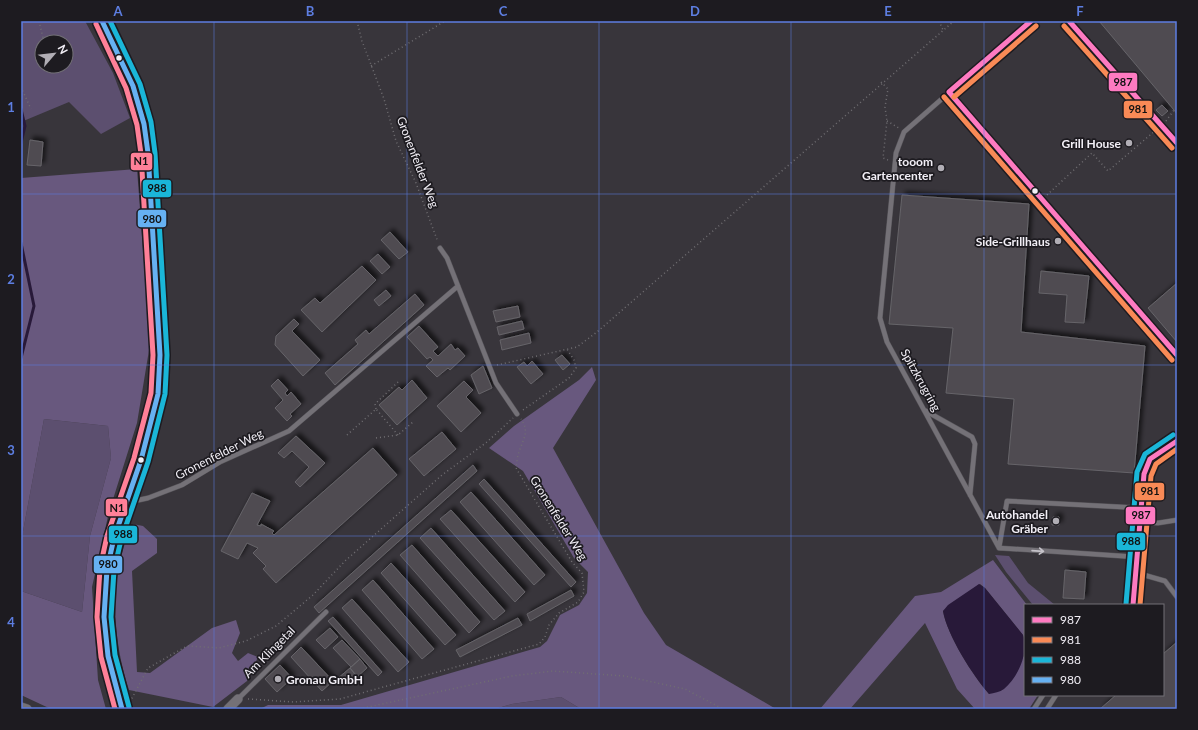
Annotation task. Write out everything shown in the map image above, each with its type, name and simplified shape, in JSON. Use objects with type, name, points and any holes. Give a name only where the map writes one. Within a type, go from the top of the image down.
[{"type":"street","points":[[102,21],[133,86],[144,124],[148,153],[160,355],[158,394],[150,430],[114,538],[107,568],[104,617],[108,656],[122,709]]},
{"type":"street","points":[[1133,604],[1144,474],[1150,459],[1177,441]]},
{"type":"street","name":"Am Klingetal","points":[[228,709],[238,699]]},
{"type":"street","points":[[21,706],[27,709]]},
{"type":"lane","name":"Spitzkrugring","points":[[999,548],[887,342],[880,318],[896,153],[904,132],[1031,21]]},
{"type":"lane","points":[[1069,21],[1177,143]]},
{"type":"lane","points":[[949,92],[1177,355]]},
{"type":"lane","points":[[440,248],[447,258],[496,383],[517,414]]},
{"type":"lane","name":"Gronenfelder Weg","points":[[127,498],[139,500],[148,498],[182,485],[220,462],[289,431],[458,286]]},
{"type":"lane","points":[[924,409],[972,437],[975,444],[970,495]]},
{"type":"lane","points":[[1138,557],[999,548],[1007,501],[1141,508]]},
{"type":"lane","points":[[1140,522],[1158,523],[1177,520]]},
{"type":"lane","points":[[1137,572],[1165,581],[1177,597]]},
{"type":"lane","name":"Am Klingetal","points":[[238,699],[326,612]]},
{"type":"lane","points":[[1034,709],[1042,696]]},
{"type":"lane","points":[[1047,709],[1055,696]]},
{"type":"path","points":[[39,21],[42,34]]},
{"type":"path","name":"Gronenfelder Weg","points":[[357,21],[371,67],[384,99],[396,141],[416,183],[440,248]]},
{"type":"path","points":[[371,67],[445,21]]},
{"type":"path","points":[[939,21],[943,30]]},
{"type":"path","points":[[490,367],[578,347],[597,332],[881,82],[954,21]]},
{"type":"path","points":[[881,82],[888,89],[885,107],[887,121],[883,158],[896,161]]},
{"type":"path","points":[[21,87],[30,109]]},
{"type":"path","points":[[1043,199],[1092,153],[1108,171],[1162,125],[1174,110]]},
{"type":"path","points":[[887,121],[904,132]]},
{"type":"path","points":[[130,702],[148,668],[187,646],[219,648],[246,641],[276,626],[313,595],[345,561],[442,475],[487,442],[517,414],[569,378],[576,368],[574,360],[568,349]]},
{"type":"path","points":[[398,382],[374,404],[376,409],[398,435]]},
{"type":"path","points":[[347,435],[376,409]]},
{"type":"path","name":"Gronenfelder Weg","points":[[238,699],[294,702],[340,700],[539,644],[545,637],[549,625],[559,613],[578,602],[584,592],[582,573],[572,562],[516,468],[519,453],[526,435],[525,425],[517,414]]},
{"type":"path","points":[[376,438],[398,435],[413,422]]},
{"type":"path","points":[[359,709],[504,677],[553,671],[625,676],[685,689],[723,709]]},
{"type":"path","points":[[128,696],[132,707]]},
{"type":"shaded area","points":[[21,21],[85,21],[113,73],[130,118],[101,134],[69,102],[21,122]]},
{"type":"shaded area","points":[[137,169],[150,344],[137,423],[109,512],[92,587],[98,680],[106,709],[51,709],[21,695],[21,591],[82,612],[90,536],[111,458],[108,426],[44,419],[21,542],[21,178]]},
{"type":"shaded area","points":[[592,367],[596,380],[553,448],[644,613],[666,645],[776,709],[581,709],[561,697],[512,704],[495,709],[260,709],[268,705],[341,705],[540,647],[547,641],[560,615],[579,605],[587,593],[588,572],[574,558],[523,471],[489,448],[514,426],[579,380]]},
{"type":"shaded area","points":[[44,419],[108,426],[111,458],[90,536],[82,612],[21,591],[21,542]]},
{"type":"shaded area","points":[[133,524],[143,526],[157,539],[157,553],[132,571],[137,672],[150,673],[212,628],[236,620],[240,633],[232,653],[238,661],[248,653],[258,657],[247,681],[213,707],[129,690],[119,649],[115,606],[119,564],[125,543]]},
{"type":"shaded area","points":[[995,555],[1009,556],[1028,583],[1054,604],[1032,604],[1006,572]]},
{"type":"shaded area","points":[[993,560],[1026,604],[1024,604],[1024,638],[985,588],[980,584],[943,611],[945,621],[955,643],[976,677],[989,694],[1024,656],[1024,696],[1037,696],[1029,709],[975,709],[957,689],[925,623],[850,709],[820,709],[915,596],[941,592]]},
{"type":"shaded area","points":[[979,584],[985,588],[1023,635],[1024,653],[1021,664],[1014,678],[1004,689],[989,694],[976,677],[955,643],[945,621],[943,611],[948,605]]},
{"type":"shaded area","points":[[561,697],[581,709],[495,709],[512,704]]},
{"type":"building","points":[[1099,21],[1177,21],[1177,114],[1174,110]]},
{"type":"building","points":[[1162,105],[1168,111],[1162,116],[1156,110]]},
{"type":"building","points":[[30,140],[43,142],[41,166],[27,165]]},
{"type":"building","points":[[902,195],[1029,204],[1021,332],[1145,346],[1134,473],[1008,464],[1014,399],[946,393],[953,328],[889,324]]},
{"type":"building","points":[[390,232],[408,252],[399,259],[381,240]]},
{"type":"building","points":[[378,254],[390,267],[382,274],[370,261]]},
{"type":"building","points":[[362,266],[376,280],[322,332],[301,310],[315,298],[320,303]]},
{"type":"building","points":[[1041,271],[1089,276],[1084,323],[1065,322],[1067,295],[1039,293]]},
{"type":"building","points":[[1177,283],[1177,342],[1148,308]]},
{"type":"building","points":[[386,290],[391,296],[379,306],[374,300]]},
{"type":"building","points":[[415,294],[424,305],[335,385],[325,373],[358,344],[355,340],[366,330],[369,334]]},
{"type":"building","points":[[518,306],[520,317],[496,322],[493,311]]},
{"type":"building","points":[[294,319],[299,324],[292,331],[320,360],[303,376],[275,345],[276,336]]},
{"type":"building","points":[[522,321],[524,329],[499,335],[497,327]]},
{"type":"building","points":[[419,326],[438,347],[433,351],[438,356],[451,344],[455,350],[458,348],[465,356],[450,370],[448,368],[437,377],[426,366],[433,360],[430,357],[427,359],[407,337]]},
{"type":"building","points":[[529,333],[531,343],[502,350],[500,340]]},
{"type":"building","points":[[562,355],[570,364],[563,370],[555,360]]},
{"type":"building","points":[[532,361],[543,374],[531,384],[517,367],[524,362],[527,366]]},
{"type":"building","points":[[483,366],[492,388],[479,394],[471,375]]},
{"type":"building","points":[[278,379],[288,390],[285,393],[287,396],[291,392],[301,404],[290,414],[292,416],[287,421],[275,408],[283,400],[271,386]]},
{"type":"building","points":[[412,380],[427,398],[397,425],[379,405],[399,387],[402,390]]},
{"type":"building","points":[[464,381],[473,390],[466,397],[481,413],[461,432],[437,406]]},
{"type":"building","points":[[442,432],[456,449],[424,476],[409,459]]},
{"type":"building","points":[[296,436],[325,463],[300,487],[295,482],[309,467],[292,451],[284,458],[278,453]]},
{"type":"building","points":[[373,448],[397,475],[276,583],[263,569],[266,566],[253,553],[258,548],[247,543],[238,559],[221,551],[252,493],[270,501],[257,525],[261,526],[261,524],[274,531],[272,533],[274,535]]},
{"type":"building","points":[[473,465],[477,471],[319,613],[314,607]]},
{"type":"building","points":[[484,479],[576,582],[571,587],[479,484]]},
{"type":"building","points":[[471,492],[545,575],[534,585],[460,502]]},
{"type":"building","points":[[451,510],[525,592],[515,602],[440,519]]},
{"type":"building","name":"Autohandel Gräber","points":[[1053,517],[1059,517],[1059,525],[1052,525]]},
{"type":"building","points":[[431,528],[505,611],[494,620],[420,538]]},
{"type":"building","points":[[412,545],[480,622],[469,633],[400,555]]},
{"type":"building","points":[[391,563],[456,635],[445,645],[381,573]]},
{"type":"building","points":[[1065,570],[1086,572],[1084,599],[1063,598]]},
{"type":"building","points":[[373,580],[434,649],[422,659],[362,590]]},
{"type":"building","points":[[571,590],[574,596],[530,621],[527,614]]},
{"type":"building","points":[[352,599],[409,662],[398,672],[342,608]]},
{"type":"building","points":[[333,617],[382,672],[378,676],[328,621]]},
{"type":"building","points":[[518,618],[522,625],[460,657],[456,650]]},
{"type":"building","points":[[330,628],[338,637],[325,649],[316,640]]},
{"type":"building","points":[[342,640],[360,659],[351,667],[333,648]]},
{"type":"building","points":[[1177,642],[1177,709],[1100,709],[1115,696],[1164,696],[1164,653]]},
{"type":"building","points":[[301,647],[333,681],[322,691],[291,657]]},
{"type":"building","points":[[360,659],[367,668],[357,677],[350,668]]},
{"type":"building","name":"Gronau GmbH","points":[[280,665],[292,678],[277,692],[265,679]]},
{"type":"building","points":[[350,668],[356,675],[343,686],[337,679]]},
{"type":"waterway","points":[[21,109],[25,126],[21,143]]},
{"type":"waterway","points":[[21,243],[34,306],[21,358]]},
{"type":"transit line","name":"980","points":[[102,21],[133,86],[144,124],[148,153],[160,355],[158,394],[141,460],[114,538],[107,569],[104,617],[108,656],[122,709]]},
{"type":"transit line","name":"988","points":[[110,21],[140,84],[151,122],[155,153],[167,355],[165,394],[148,462],[121,540],[114,570],[111,617],[115,655],[129,707]]},
{"type":"transit line","name":"987","points":[[949,92],[1031,21]]},
{"type":"transit line","name":"987","points":[[1069,21],[1177,143]]},
{"type":"transit line","name":"N1","points":[[96,24],[126,88],[137,125],[141,154],[153,355],[151,393],[134,458],[107,536],[100,568],[97,617],[101,657],[115,709]]},
{"type":"transit line","name":"981","points":[[954,97],[1036,26]]},
{"type":"transit line","name":"981","points":[[1064,26],[1172,148]]},
{"type":"transit line","name":"987","points":[[949,92],[1177,355]]},
{"type":"transit line","name":"981","points":[[944,97],[1172,360]]},
{"type":"transit line","name":"988","points":[[1126,604],[1137,472],[1145,454],[1173,435]]},
{"type":"transit line","name":"987","points":[[1133,604],[1144,474],[1150,459],[1177,441]]},
{"type":"transit line","name":"981","points":[[1140,604],[1151,476],[1156,464],[1177,449]]},
{"type":"place","name":"Grill House","points":[[1129,143]]},
{"type":"place","name":"tooom Gartencenter","points":[[941,168]]},
{"type":"place","name":"Side-Grillhaus","points":[[1058,241]]},
{"type":"place","name":"Autohandel Gräber","points":[[1056,521]]},
{"type":"place","name":"Gronau GmbH","points":[[278,679]]}]
